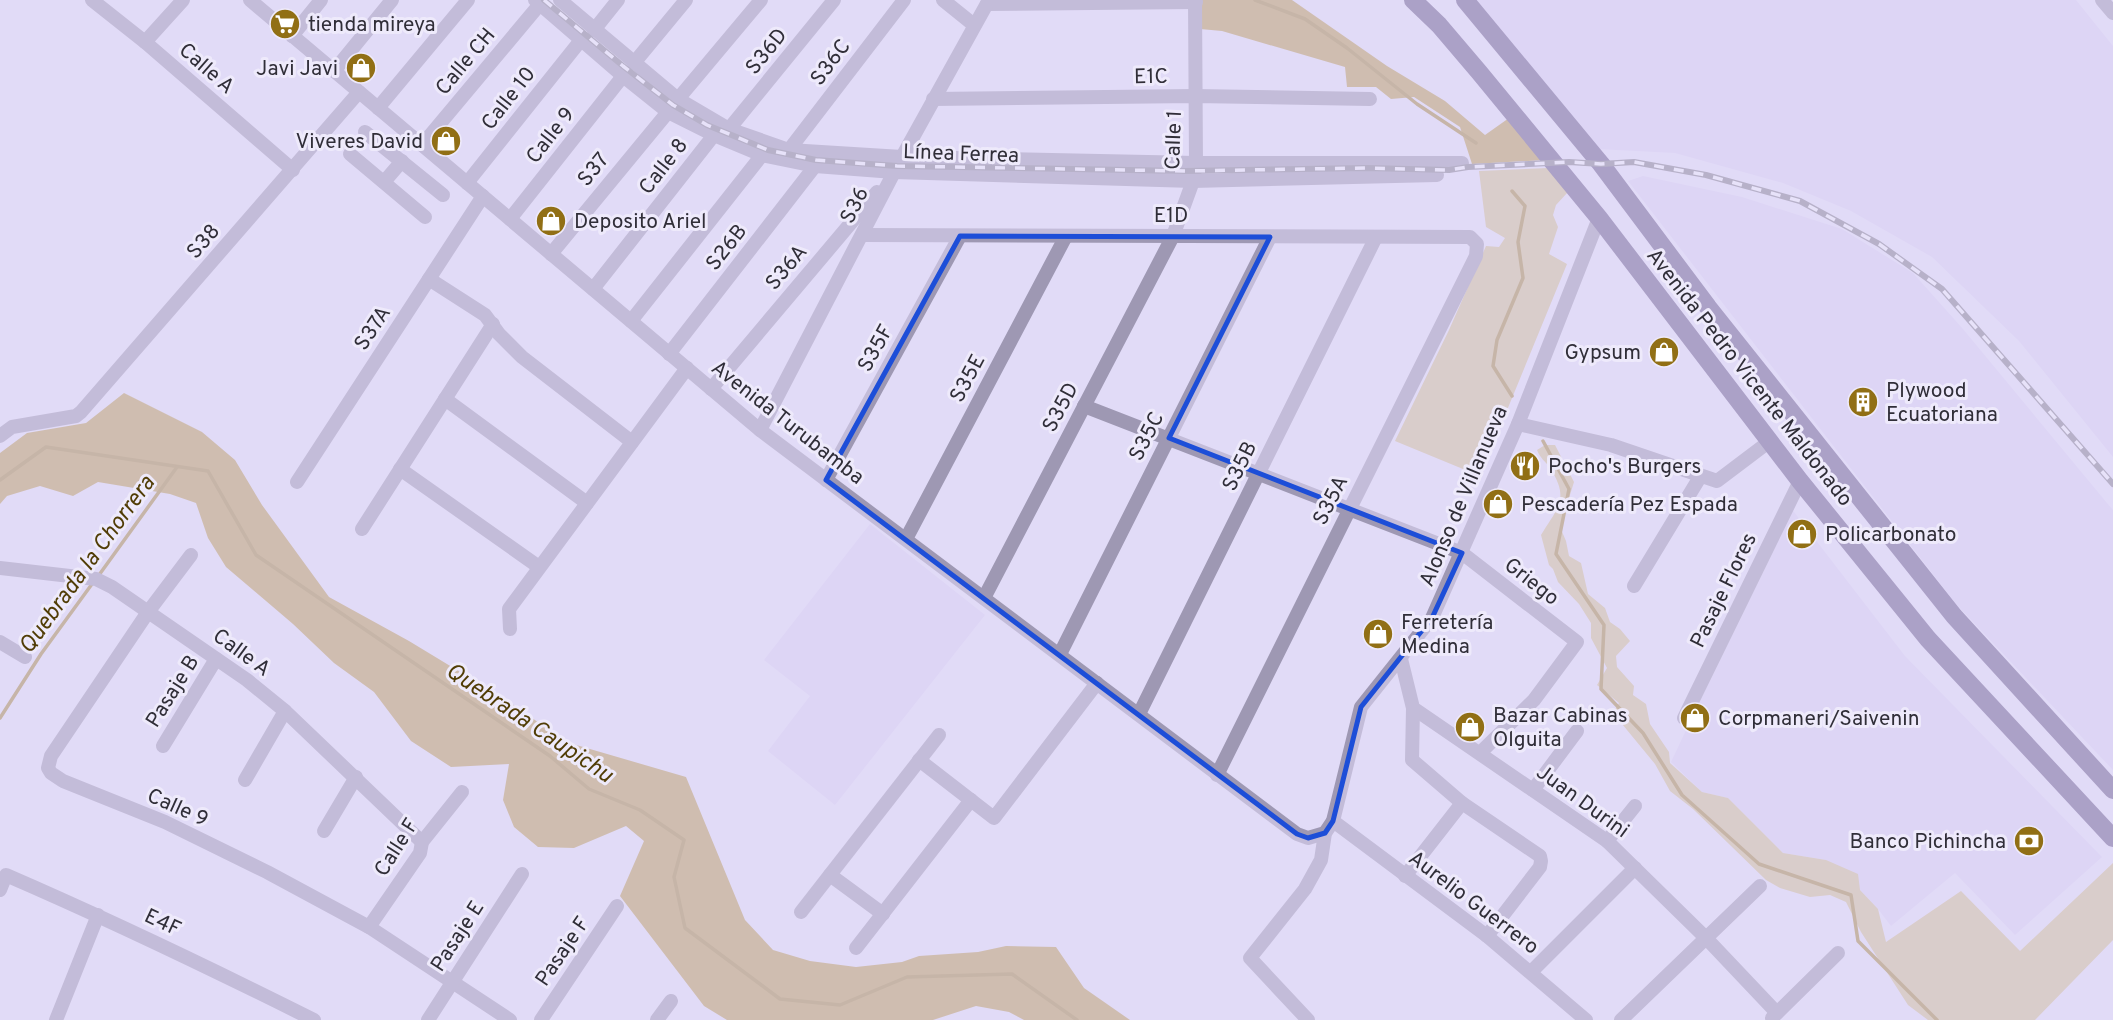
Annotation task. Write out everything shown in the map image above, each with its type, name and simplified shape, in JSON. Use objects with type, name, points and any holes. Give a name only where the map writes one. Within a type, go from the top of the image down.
[{"type":"main road","name":"Avenida Pedro Vicente Maldonado","points":[[1413,0],[1439,25],[1599,218],[1800,481],[1928,639],[2113,838]]},
{"type":"main road","name":"Avenida Pedro Vicente Maldonado","points":[[1465,0],[1601,164],[1708,307],[1954,616],[2113,790]]},
{"type":"street","name":"Calle A","points":[[92,0],[293,170]]},
{"type":"street","points":[[145,43],[183,0]]},
{"type":"street","points":[[292,36],[321,0]]},
{"type":"street","points":[[334,71],[392,0]]},
{"type":"street","points":[[379,108],[468,0]]},
{"type":"street","name":"Línea Ferrea","points":[[560,0],[678,99],[729,129],[789,150],[902,157],[1196,163],[1462,163]]},
{"type":"street","points":[[594,30],[618,0]]},
{"type":"street","points":[[634,63],[686,0]]},
{"type":"street","points":[[678,99],[761,0]]},
{"type":"street","name":"S36D","points":[[729,129],[834,0]]},
{"type":"street","name":"S36C","points":[[789,150],[904,0]]},
{"type":"street","points":[[943,0],[974,25]]},
{"type":"street","points":[[2102,0],[2113,13]]},
{"type":"street","name":"Avenida Turubamba","points":[[252,1],[760,430],[1297,834],[1308,838],[1329,827]]},
{"type":"street","points":[[988,2],[1195,1]]},
{"type":"street","name":"Calle 1","points":[[1173,236],[1193,181],[1196,163],[1195,1]]},
{"type":"street","name":"Línea Ferrea","points":[[538,2],[668,111],[714,135],[762,155],[816,166],[894,172],[1193,181],[1437,175]]},
{"type":"street","name":"Calle CH","points":[[384,182],[400,160],[538,2]]},
{"type":"street","name":"S36","points":[[760,430],[894,172],[988,2]]},
{"type":"street","name":"Calle 10","points":[[467,183],[581,40]]},
{"type":"street","name":"Calle 9","points":[[510,219],[623,76]]},
{"type":"street","name":"S38","points":[[0,436],[12,427],[76,416],[359,92]]},
{"type":"street","name":"E1C","points":[[933,99],[1195,96],[1370,99]]},
{"type":"street","name":"S37","points":[[551,254],[668,111]]},
{"type":"street","points":[[365,132],[443,195]]},
{"type":"street","name":"Calle 8","points":[[593,289],[714,135]]},
{"type":"street","points":[[350,154],[425,217]]},
{"type":"street","points":[[631,321],[762,155]]},
{"type":"street","name":"S26B","points":[[669,354],[816,166]]},
{"type":"street","name":"S36A","points":[[711,388],[894,172]]},
{"type":"street","name":"S37A","points":[[297,482],[483,197]]},
{"type":"street","name":"Alonso de Villanueva","points":[[1308,1020],[1250,958],[1305,889],[1321,860],[1362,707],[1432,618],[1518,424],[1599,218]]},
{"type":"street","name":"E1D","points":[[862,235],[1470,237],[1477,244]]},
{"type":"street","name":"S35F","points":[[826,480],[960,236]]},
{"type":"street","name":"S35E","points":[[906,540],[1066,236]]},
{"type":"street","name":"S35D","points":[[984,597],[1173,236]]},
{"type":"street","name":"S35C","points":[[1060,654],[1270,237]]},
{"type":"street","name":"S35B","points":[[1139,714],[1377,237]]},
{"type":"street","name":"S35A","points":[[1217,775],[1476,256],[1477,244]]},
{"type":"street","points":[[429,279],[485,315],[522,357],[632,442]]},
{"type":"street","points":[[362,529],[493,324]]},
{"type":"street","points":[[510,629],[509,609],[687,368]]},
{"type":"street","points":[[445,400],[587,503]]},
{"type":"street","name":"Griego","points":[[1084,406],[1462,553],[1577,642],[1534,700],[1480,753]]},
{"type":"street","points":[[1518,424],[1611,445],[1717,481],[1770,441]]},
{"type":"street","points":[[400,469],[539,568]]},
{"type":"street","points":[[1634,586],[1700,477]]},
{"type":"street","name":"Pasaje Flores","points":[[1684,718],[1800,481]]},
{"type":"street","name":"Calle 9","points":[[191,555],[148,612],[51,756],[48,768],[51,773],[63,781],[165,822],[267,872],[369,927],[510,1020]]},
{"type":"street","name":"Calle A","points":[[0,568],[95,579],[112,587],[285,711],[422,842]]},
{"type":"street","points":[[0,642],[25,657]]},
{"type":"street","name":"Pasaje B","points":[[163,746],[216,659]]},
{"type":"street","points":[[1401,659],[1413,708],[1412,760],[1462,803],[1540,856],[1540,867],[1487,936]]},
{"type":"street","points":[[919,760],[994,818],[1097,683]]},
{"type":"street","name":"Juan Durini","points":[[1413,708],[1607,841],[1706,938],[1773,1017]]},
{"type":"street","points":[[245,780],[285,711]]},
{"type":"street","points":[[1533,790],[1577,731]]},
{"type":"street","points":[[801,912],[939,735]]},
{"type":"street","points":[[324,831],[356,777]]},
{"type":"street","name":"Calle F","points":[[369,927],[420,853],[422,842],[462,792]]},
{"type":"street","points":[[856,948],[971,800]]},
{"type":"street","points":[[1405,876],[1462,803]]},
{"type":"street","points":[[1607,841],[1635,806]]},
{"type":"street","name":"Aurelio Guerrero","points":[[1329,827],[1405,876],[1487,936],[1586,1020]]},
{"type":"street","points":[[1531,972],[1635,868]]},
{"type":"street","name":"Pasaje E","points":[[428,1020],[522,874]]},
{"type":"street","name":"E4F","points":[[0,890],[6,875],[232,978],[314,1020]]},
{"type":"street","points":[[830,876],[883,914]]},
{"type":"street","points":[[1621,1020],[1760,886]]},
{"type":"street","name":"Pasaje F","points":[[541,1020],[617,906]]},
{"type":"street","points":[[56,1020],[98,915]]},
{"type":"street","points":[[1773,1017],[1838,953]]},
{"type":"street","points":[[657,1020],[671,1001]]},
{"type":"highlighted area","points":[[960,236],[1270,237],[1169,438],[1462,553],[1432,618],[1361,707],[1333,821],[1325,833],[1308,838],[1297,834],[826,480]]},
{"type":"shaded area","points":[[1200,0],[1292,0],[1387,66],[1445,101],[1485,135],[1509,118],[1545,160],[1472,164],[1460,127],[1414,97],[1391,99],[1376,87],[1347,87],[1345,67],[1222,31],[1200,29]]},
{"type":"shaded area","points":[[1474,0],[2076,0],[2113,46],[2113,457],[2019,341],[1932,257],[1851,211],[1783,183],[1675,153],[1597,149]]},
{"type":"shaded area","points":[[1549,168],[1568,192],[1556,205],[1553,215],[1558,227],[1549,254],[1567,264],[1480,476],[1395,441],[1486,246],[1499,247],[1505,238],[1486,227],[1479,171]]},
{"type":"shaded area","points":[[1643,176],[1742,197],[1842,229],[1913,273],[2113,510],[2113,770],[1956,604],[1628,181]]},
{"type":"shaded area","points":[[124,393],[202,432],[235,460],[262,505],[329,597],[409,641],[508,701],[566,742],[686,777],[745,920],[773,950],[810,961],[856,967],[902,962],[919,956],[978,952],[1006,946],[1056,947],[1084,988],[1130,1020],[1024,1020],[1009,1012],[976,1006],[933,1020],[727,1020],[704,1006],[620,896],[644,841],[626,826],[574,848],[538,847],[514,827],[503,800],[509,764],[451,767],[411,741],[374,692],[334,663],[226,567],[208,538],[196,503],[170,494],[98,482],[73,496],[40,486],[7,496],[0,504],[0,453],[27,433],[86,423]]},
{"type":"shaded area","points":[[1545,445],[1555,445],[1574,482],[1560,527],[1569,556],[1581,563],[1588,594],[1605,608],[1610,622],[1630,641],[1616,656],[1617,667],[1634,686],[1633,695],[1646,704],[1650,724],[1669,752],[1670,763],[1702,792],[1728,798],[1783,853],[1826,860],[1858,874],[1860,890],[1878,909],[1886,942],[1961,891],[2020,951],[2113,863],[2113,940],[2035,1020],[1928,1020],[1908,1005],[1861,932],[1846,902],[1830,895],[1810,897],[1780,888],[1766,880],[1693,809],[1670,791],[1655,764],[1613,713],[1619,703],[1597,685],[1607,668],[1591,638],[1591,623],[1579,604],[1558,582],[1549,565],[1541,535],[1557,510],[1560,495],[1556,479],[1537,450]]},
{"type":"shaded area","name":"Banco Pichincha","points":[[1791,508],[1905,656],[2102,857],[2015,935],[1955,873],[1891,926],[1860,890],[1826,860],[1783,853],[1728,798],[1702,792],[1671,762]]},
{"type":"shaded area","points":[[870,524],[985,615],[835,805],[768,751],[810,696],[764,660]]},
{"type":"waterway","points":[[1255,0],[1305,19],[1347,48],[1417,104],[1476,143]]},
{"type":"waterway","points":[[1512,191],[1525,206],[1518,242],[1523,278],[1497,340],[1493,366],[1512,396]]},
{"type":"waterway","points":[[1543,441],[1569,489],[1556,554],[1604,625],[1601,689],[1643,733],[1682,795],[1759,864],[1851,895],[1858,941],[1937,1020]]},
{"type":"waterway","name":"Quebrada Caupichu","points":[[0,480],[46,447],[208,471],[256,555],[550,756],[589,789],[640,810],[684,840],[674,877],[685,928],[780,999],[840,1005],[907,977],[1012,974],[1077,1020]]},
{"type":"waterway","name":"Quebrada la Chorrera","points":[[99,575],[177,467]]},
{"type":"waterway","name":"Quebrada la Chorrera","points":[[0,718],[41,654],[92,584]]},
{"type":"railway","points":[[544,0],[673,105],[707,125],[768,150],[816,160],[897,166],[1185,171],[1367,168],[1449,170],[1569,162],[1634,162],[1706,175],[1800,201],[1879,244],[1942,289],[2113,484]]},
{"type":"place","name":"tienda mireya","points":[[285,24]]},
{"type":"place","name":"Javi Javi","points":[[361,68]]},
{"type":"place","name":"Viveres David","points":[[446,141]]},
{"type":"place","name":"Deposito Ariel","points":[[551,221]]},
{"type":"place","name":"Gypsum","points":[[1664,352]]},
{"type":"place","name":"Plywood Ecuatoriana","points":[[1863,402]]},
{"type":"place","name":"Pocho's Burgers","points":[[1525,466]]},
{"type":"place","name":"Pescadería Pez Espada","points":[[1498,504]]},
{"type":"place","name":"Policarbonato","points":[[1802,534]]},
{"type":"place","name":"Ferretería Medina","points":[[1378,634]]},
{"type":"place","name":"Corpmaneri/Saivenin","points":[[1695,718]]},
{"type":"place","name":"Bazar Cabinas Olguita","points":[[1470,727]]},
{"type":"place","name":"Banco Pichincha","points":[[2029,841]]}]
